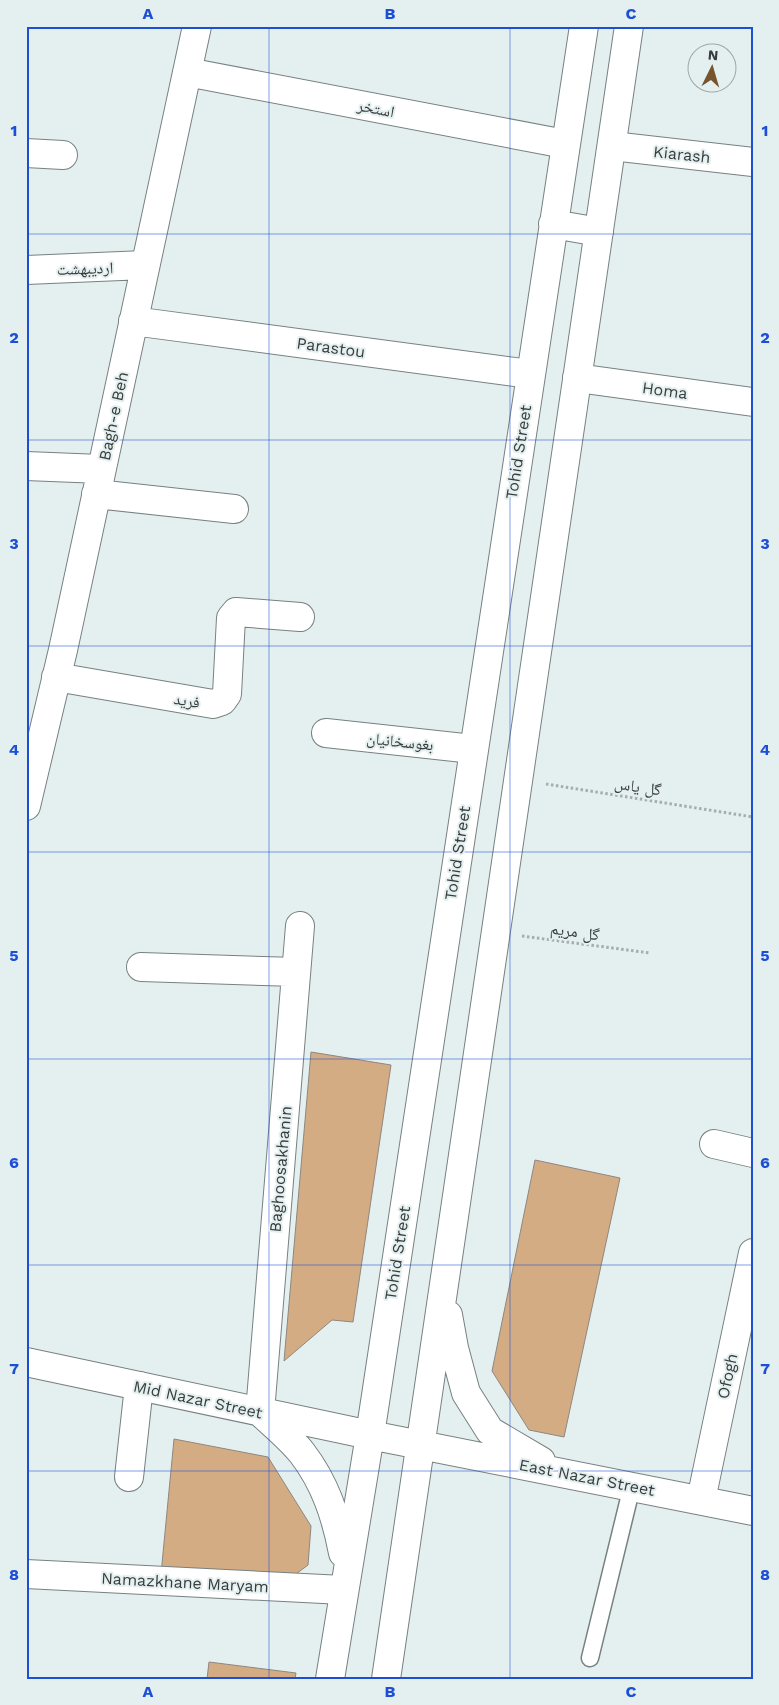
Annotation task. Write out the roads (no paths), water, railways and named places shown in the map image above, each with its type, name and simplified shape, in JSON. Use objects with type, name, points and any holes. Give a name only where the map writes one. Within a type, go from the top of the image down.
[{"type":"main road","name":"Bagh-e Beh","points":[[26,806],[33,745],[56,677],[197,26]]},
{"type":"main road","name":"Tohid Street","points":[[330,1679],[370,1435],[584,26]]},
{"type":"main road","points":[[386,1679],[422,1445],[628,26]]},
{"type":"main road","name":"استخر","points":[[187,72],[565,144]]},
{"type":"main road","name":"Kiarash","points":[[612,146],[753,162]]},
{"type":"main road","points":[[26,153],[63,155]]},
{"type":"main road","points":[[553,224],[599,232]]},
{"type":"main road","name":"اردیبهشت","points":[[26,270],[145,265]]},
{"type":"main road","name":"Parastou","points":[[133,321],[530,374]]},
{"type":"main road","name":"Homa","points":[[577,378],[753,402]]},
{"type":"main road","points":[[26,466],[234,509]]},
{"type":"main road","name":"فرید","points":[[56,677],[213,704],[222,701],[227,694],[230,618],[236,612],[300,617]]},
{"type":"main road","name":"بغوسخانیان","points":[[326,733],[473,749]]},
{"type":"main road","name":"Baghoosakhanin","points":[[260,1412],[300,926]]},
{"type":"main road","points":[[141,967],[296,972]]},
{"type":"main road","points":[[714,1144],[753,1153]]},
{"type":"main road","name":"Ofogh","points":[[701,1500],[753,1252]]},
{"type":"main road","points":[[444,1292],[454,1348],[466,1393],[490,1431],[523,1452],[562,1472]]},
{"type":"main road","name":"Mid Nazar Street","points":[[26,1362],[422,1445]]},
{"type":"main road","points":[[129,1477],[139,1386]]},
{"type":"main road","points":[[260,1412],[301,1452],[323,1485],[337,1521],[345,1580]]},
{"type":"main road","name":"East Nazar Street","points":[[422,1445],[753,1511]]},
{"type":"main road","name":"Namazkhane Maryam","points":[[26,1574],[345,1580]]},
{"type":"lane","points":[[590,1658],[632,1486]]}]
